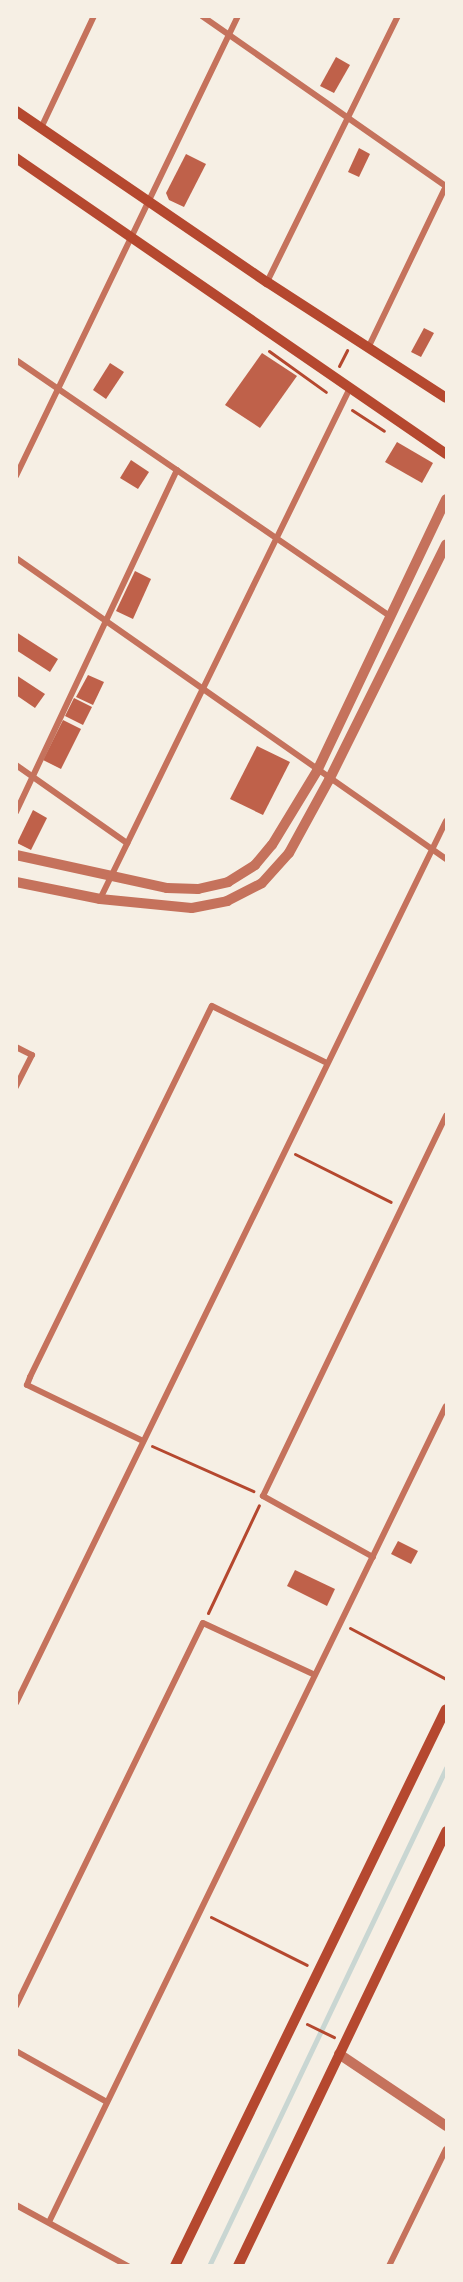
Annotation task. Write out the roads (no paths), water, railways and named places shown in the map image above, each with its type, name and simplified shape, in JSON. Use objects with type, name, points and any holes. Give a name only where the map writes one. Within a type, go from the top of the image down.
[{"type":"main road","points":[[16,111],[267,282],[447,398]]},
{"type":"main road","points":[[17,160],[132,237],[349,390],[447,454]]},
{"type":"main road","points":[[175,2265],[447,1709]]},
{"type":"main road","points":[[238,2265],[447,1831]]},
{"type":"street","points":[[41,128],[94,16]]},
{"type":"street","points":[[202,16],[447,186],[368,348]]},
{"type":"street","points":[[16,477],[238,16]]},
{"type":"street","points":[[267,282],[398,16]]},
{"type":"street","points":[[16,360],[390,616]]},
{"type":"street","points":[[100,898],[349,390]]},
{"type":"street","points":[[16,812],[177,470]]},
{"type":"street","points":[[16,855],[110,878],[198,889],[228,882],[255,865],[272,845],[316,771],[447,499]]},
{"type":"street","points":[[16,882],[100,898],[192,908],[227,901],[262,883],[289,853],[329,780],[447,544]]},
{"type":"street","points":[[16,558],[203,688],[316,771],[447,859]]},
{"type":"street","points":[[16,765],[127,843]]},
{"type":"street","points":[[16,1703],[447,821]]},
{"type":"street","points":[[143,1441],[27,1386],[212,1006],[327,1063]]},
{"type":"street","points":[[16,1047],[32,1054],[16,1087]]},
{"type":"street","points":[[373,1557],[263,1496],[447,1116]]},
{"type":"street","points":[[49,2222],[447,1406]]},
{"type":"street","points":[[16,2006],[203,1623],[315,1675]]},
{"type":"street","points":[[16,2051],[107,2102]]},
{"type":"street","points":[[339,2054],[447,2126]]},
{"type":"street","points":[[389,2265],[447,2149]]},
{"type":"street","points":[[16,2205],[128,2265]]},
{"type":"waterway","points":[[209,2266],[446,1768]]}]
